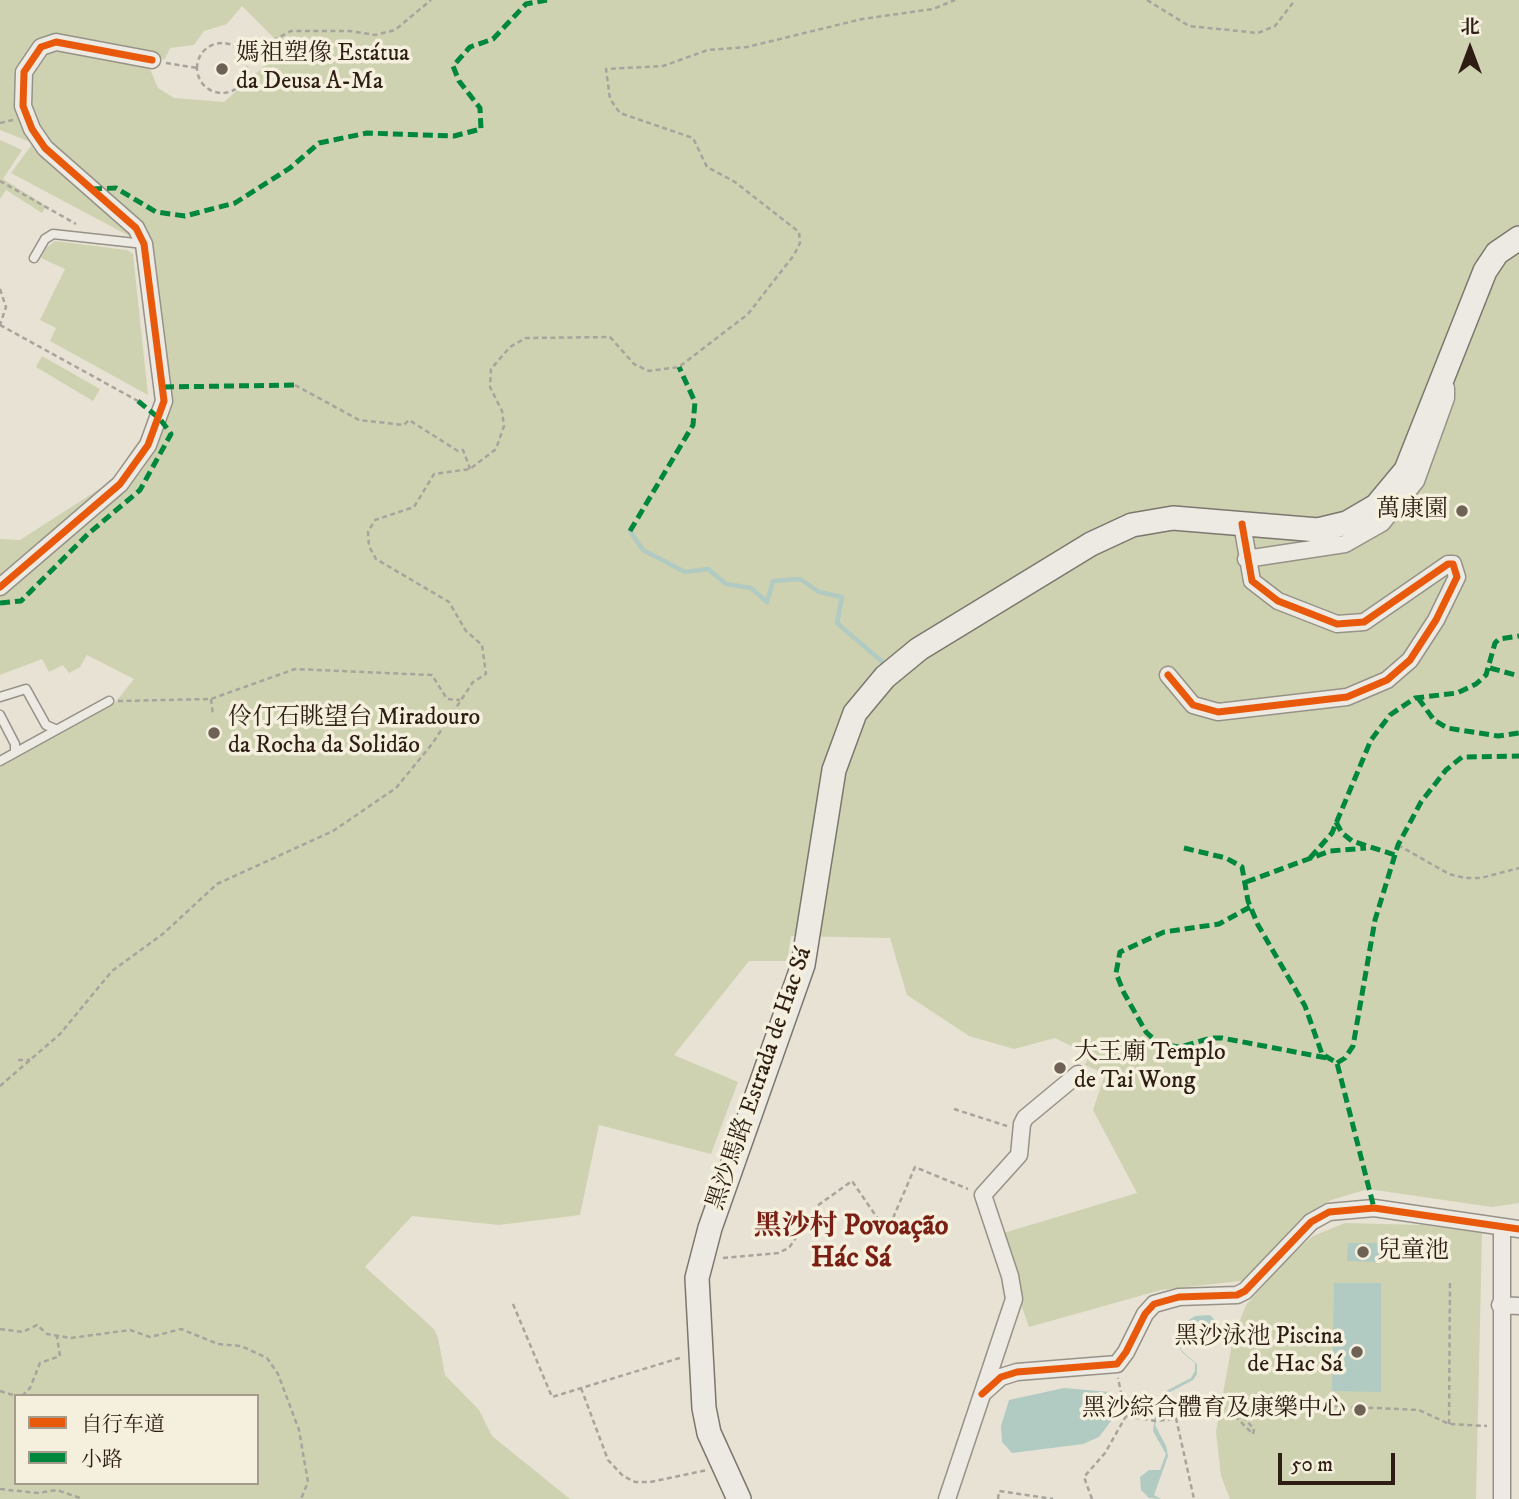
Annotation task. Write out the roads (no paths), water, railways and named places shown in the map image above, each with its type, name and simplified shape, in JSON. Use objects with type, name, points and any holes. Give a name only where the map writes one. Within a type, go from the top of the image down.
[{"type":"main road","name":"黑沙馬路 Estrada de Hac Sá","points":[[739,1499],[709,1433],[696,1297],[700,1262],[803,965],[834,770],[855,713],[885,677],[919,649],[1111,534],[1132,525],[1173,518],[1330,528],[1362,516],[1376,506],[1406,470],[1485,271],[1496,253],[1519,238]]},
{"type":"street","points":[[0,587],[120,484],[148,445],[160,419],[164,387],[144,244],[136,228],[45,148],[32,129],[23,106],[24,72],[33,54],[48,43],[56,42],[152,60]]},
{"type":"street","points":[[1246,559],[1334,547],[1382,523],[1416,481],[1446,398],[1442,381]]},
{"type":"street","points":[[1168,676],[1193,705],[1218,712],[1348,697],[1387,680],[1410,660],[1451,593],[1457,571],[1453,564],[1448,564],[1364,622],[1337,624],[1278,601],[1252,581],[1246,559],[1242,524]]},
{"type":"street","points":[[947,1499],[1014,1299],[1010,1276],[983,1195],[1019,1155],[1025,1118],[1078,1074]]},
{"type":"street","points":[[982,1394],[1001,1377],[1017,1372],[1113,1365],[1122,1359],[1145,1314],[1154,1304],[1166,1298],[1228,1297],[1245,1291],[1311,1222],[1329,1212],[1374,1208],[1428,1213],[1511,1228],[1500,1305],[1504,1427],[1502,1499]]},
{"type":"street","points":[[1500,1305],[1519,1306]]},
{"type":"lane","points":[[34,258],[45,239],[53,234],[144,244]]},
{"type":"lane","points":[[0,697],[26,689],[44,722],[46,735]]},
{"type":"lane","points":[[0,761],[109,701]]},
{"type":"lane","points":[[0,715],[16,746],[15,752]]},
{"type":"lane","points":[[44,722],[55,729]]},
{"type":"water","name":"兒童池","points":[[1348,1243],[1379,1243],[1379,1262],[1347,1261]]},
{"type":"water","points":[[1334,1283],[1381,1283],[1381,1392],[1332,1391]]},
{"type":"water","points":[[1210,1315],[1220,1325],[1214,1333],[1194,1329],[1182,1333],[1179,1339],[1181,1350],[1197,1364],[1197,1374],[1193,1380],[1168,1393],[1159,1405],[1155,1425],[1168,1456],[1154,1495],[1161,1499],[1149,1498],[1141,1490],[1140,1477],[1149,1470],[1160,1470],[1166,1454],[1153,1431],[1156,1407],[1166,1391],[1191,1378],[1195,1371],[1195,1363],[1182,1352],[1177,1344],[1180,1326],[1195,1316]]},
{"type":"water","points":[[1064,1388],[1110,1392],[1111,1421],[1099,1437],[1083,1444],[1012,1453],[1002,1442],[1001,1426],[1009,1400]]},
{"type":"waterway","points":[[630,531],[643,550],[685,572],[708,569],[726,584],[751,588],[767,602],[773,581],[800,579],[819,592],[842,597],[837,623],[886,665]]},
{"type":"place","name":"媽祖塑像 Estátua da Deusa A-Ma","points":[[222,69]]},
{"type":"place","name":"萬康園","points":[[1462,511]]},
{"type":"place","name":"伶仃石眺望台 Miradouro da Rocha da Solidão","points":[[214,733]]},
{"type":"place","name":"大王廟 Templo de Tai Wong","points":[[1060,1068]]},
{"type":"place","name":"兒童池","points":[[1363,1252]]},
{"type":"place","name":"黑沙泳池 Piscina de Hac Sá","points":[[1357,1352]]},
{"type":"place","name":"黑沙綜合體育及康樂中心","points":[[1360,1410]]},
{"type":"district","name":"黑沙村 Povoação Hác Sá","points":[[851,1244]]}]
